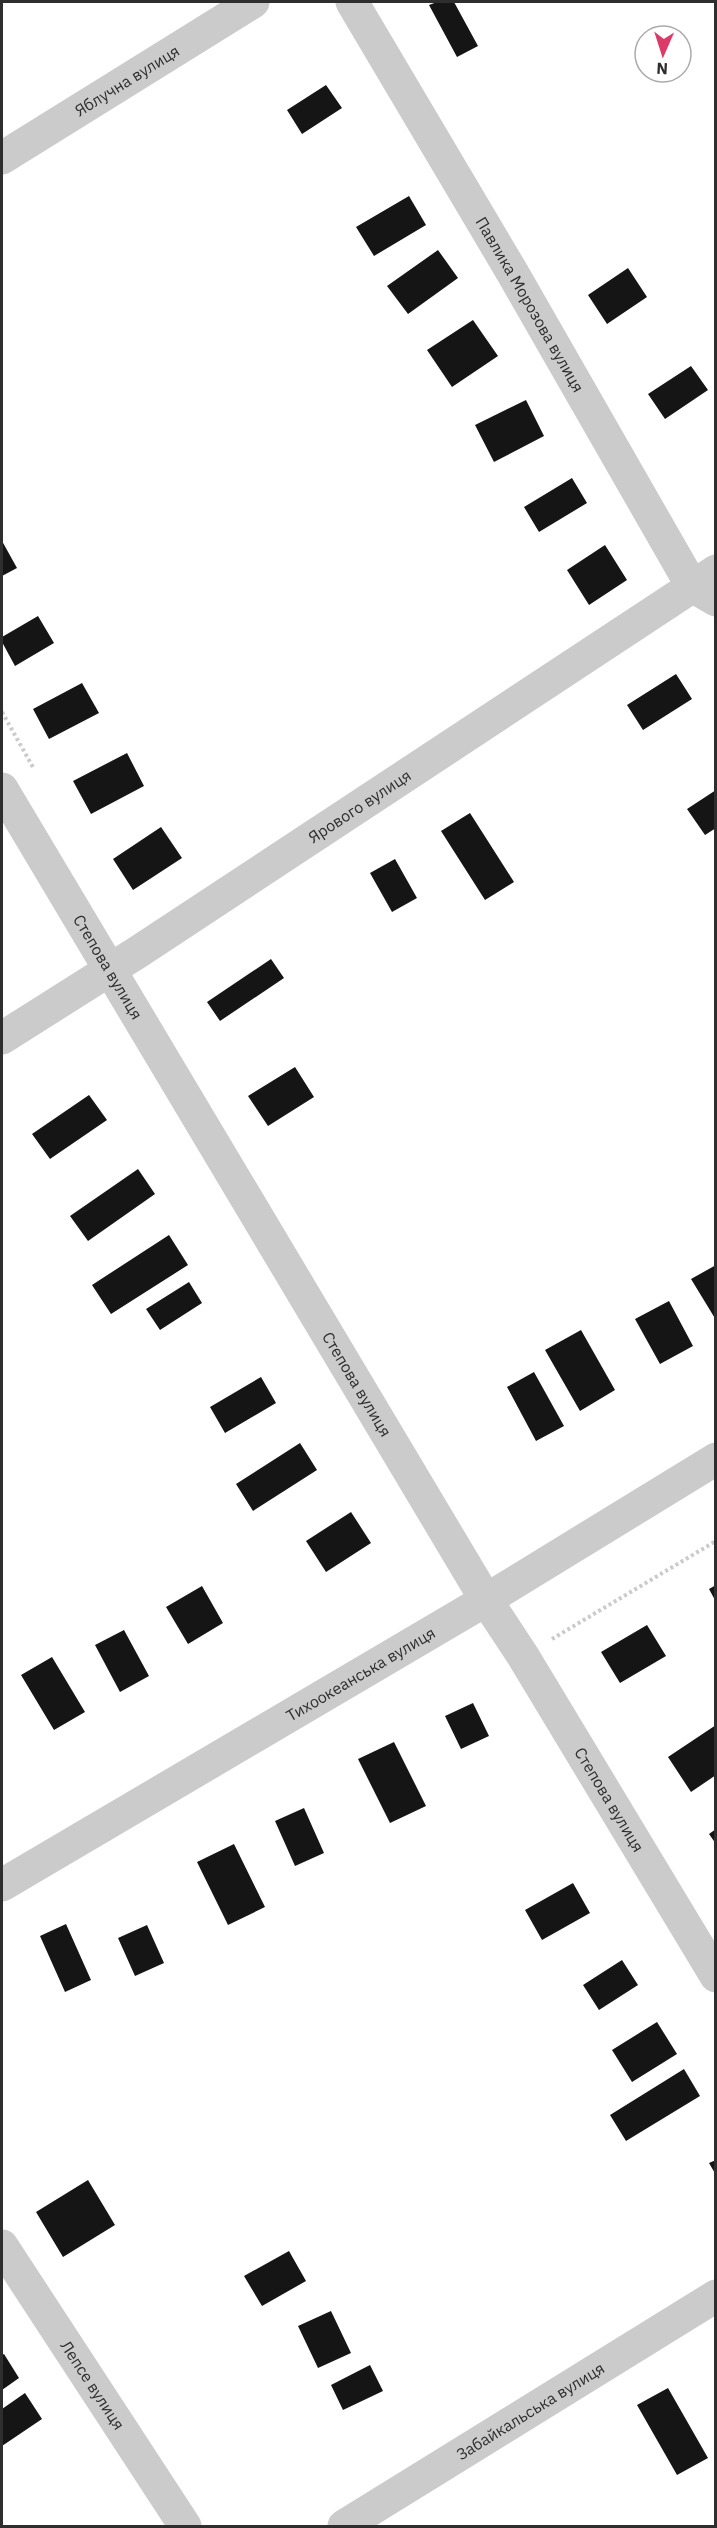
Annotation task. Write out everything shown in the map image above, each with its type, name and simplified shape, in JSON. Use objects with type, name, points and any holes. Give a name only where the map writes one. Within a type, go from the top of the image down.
[{"type":"street","name":"Яблучна вулиця","points":[[2,158],[253,2]]},
{"type":"street","name":"Павлика Морозова вулиця","points":[[352,2],[512,272],[708,586]]},
{"type":"street","name":"Ярового вулиця","points":[[2,1038],[110,971],[708,586]]},
{"type":"street","name":"Степова вулиця","points":[[2,789],[486,1600],[523,1656],[716,1976]]},
{"type":"street","name":"Тихоокеанська вулиця","points":[[2,1885],[486,1600],[716,1460]]},
{"type":"street","name":"Лепсе вулиця","points":[[2,2246],[185,2526]]},
{"type":"street","name":"Забайкальська вулиця","points":[[344,2526],[716,2296]]},
{"type":"path","points":[[523,1656],[716,1540]]},
{"type":"building","points":[[437,2],[454,2],[478,46],[457,57],[429,5]]},
{"type":"building","points":[[326,85],[342,108],[302,134],[287,110]]},
{"type":"building","points":[[409,196],[426,225],[374,256],[356,227]]},
{"type":"building","points":[[438,250],[458,278],[408,314],[387,286]]},
{"type":"building","points":[[628,268],[647,297],[607,324],[588,295]]},
{"type":"building","points":[[473,320],[498,356],[452,387],[427,350]]},
{"type":"building","points":[[691,366],[708,390],[665,419],[648,394]]},
{"type":"building","points":[[526,400],[544,436],[494,462],[475,425]]},
{"type":"building","points":[[572,478],[587,503],[539,532],[524,507]]},
{"type":"building","points":[[2,541],[17,568],[2,576]]},
{"type":"building","points":[[605,545],[627,580],[589,605],[567,570]]},
{"type":"building","points":[[38,616],[54,643],[15,666],[2,642],[2,637]]},
{"type":"building","points":[[676,674],[692,699],[643,730],[627,705]]},
{"type":"building","points":[[82,683],[99,713],[49,739],[33,709]]},
{"type":"building","points":[[127,753],[144,786],[91,814],[73,781]]},
{"type":"building","points":[[716,790],[716,828],[705,835],[687,809]]},
{"type":"building","points":[[470,813],[514,882],[485,900],[441,831]]},
{"type":"building","points":[[161,827],[182,858],[133,890],[113,859]]},
{"type":"building","points":[[395,859],[417,898],[392,912],[370,873]]},
{"type":"building","points":[[271,959],[284,978],[220,1021],[207,1002]]},
{"type":"building","points":[[295,1067],[314,1097],[268,1126],[248,1096]]},
{"type":"building","points":[[89,1095],[107,1120],[50,1159],[32,1134]]},
{"type":"building","points":[[138,1169],[155,1194],[88,1241],[70,1216]]},
{"type":"building","points":[[169,1235],[188,1265],[111,1314],[92,1285]]},
{"type":"building","points":[[716,1265],[716,1320],[691,1279]]},
{"type":"building","points":[[189,1282],[202,1303],[160,1330],[146,1309]]},
{"type":"building","points":[[669,1301],[693,1346],[660,1364],[635,1319]]},
{"type":"building","points":[[581,1330],[615,1390],[580,1411],[545,1350]]},
{"type":"building","points":[[534,1372],[564,1426],[536,1441],[507,1387]]},
{"type":"building","points":[[261,1377],[276,1403],[225,1433],[210,1407]]},
{"type":"building","points":[[300,1443],[317,1470],[253,1511],[236,1484]]},
{"type":"building","points":[[351,1512],[371,1543],[326,1572],[306,1541]]},
{"type":"building","points":[[716,1585],[716,1602],[709,1589]]},
{"type":"building","points":[[202,1586],[223,1623],[188,1644],[166,1607]]},
{"type":"building","points":[[647,1625],[666,1656],[620,1683],[601,1652]]},
{"type":"building","points":[[124,1630],[149,1676],[120,1692],[95,1645]]},
{"type":"building","points":[[52,1657],[85,1712],[54,1730],[21,1675]]},
{"type":"building","points":[[473,1703],[489,1736],[461,1749],[445,1716]]},
{"type":"building","points":[[716,1725],[716,1775],[691,1792],[668,1757]]},
{"type":"building","points":[[394,1742],[426,1806],[390,1823],[358,1759]]},
{"type":"building","points":[[304,1808],[324,1853],[295,1866],[275,1821]]},
{"type":"building","points":[[716,1829],[716,1844],[709,1834]]},
{"type":"building","points":[[234,1844],[265,1907],[228,1925],[197,1862]]},
{"type":"building","points":[[573,1883],[590,1913],[542,1940],[525,1910]]},
{"type":"building","points":[[66,1924],[91,1980],[65,1992],[40,1936]]},
{"type":"building","points":[[147,1925],[164,1963],[135,1976],[118,1938]]},
{"type":"building","points":[[622,1960],[638,1985],[599,2010],[583,1985]]},
{"type":"building","points":[[657,2022],[677,2054],[632,2082],[612,2050]]},
{"type":"building","points":[[684,2069],[700,2096],[626,2141],[610,2115]]},
{"type":"building","points":[[716,2160],[716,2175],[709,2163]]},
{"type":"building","points":[[88,2180],[115,2225],[63,2257],[36,2212]]},
{"type":"building","points":[[289,2251],[306,2281],[262,2306],[244,2276]]},
{"type":"building","points":[[331,2311],[351,2353],[318,2368],[298,2326]]},
{"type":"building","points":[[4,2354],[19,2378],[2,2390],[2,2355]]},
{"type":"building","points":[[370,2365],[383,2391],[343,2410],[331,2385]]},
{"type":"building","points":[[668,2388],[708,2458],[677,2475],[637,2405]]},
{"type":"building","points":[[25,2393],[42,2419],[2,2446],[2,2409]]}]
